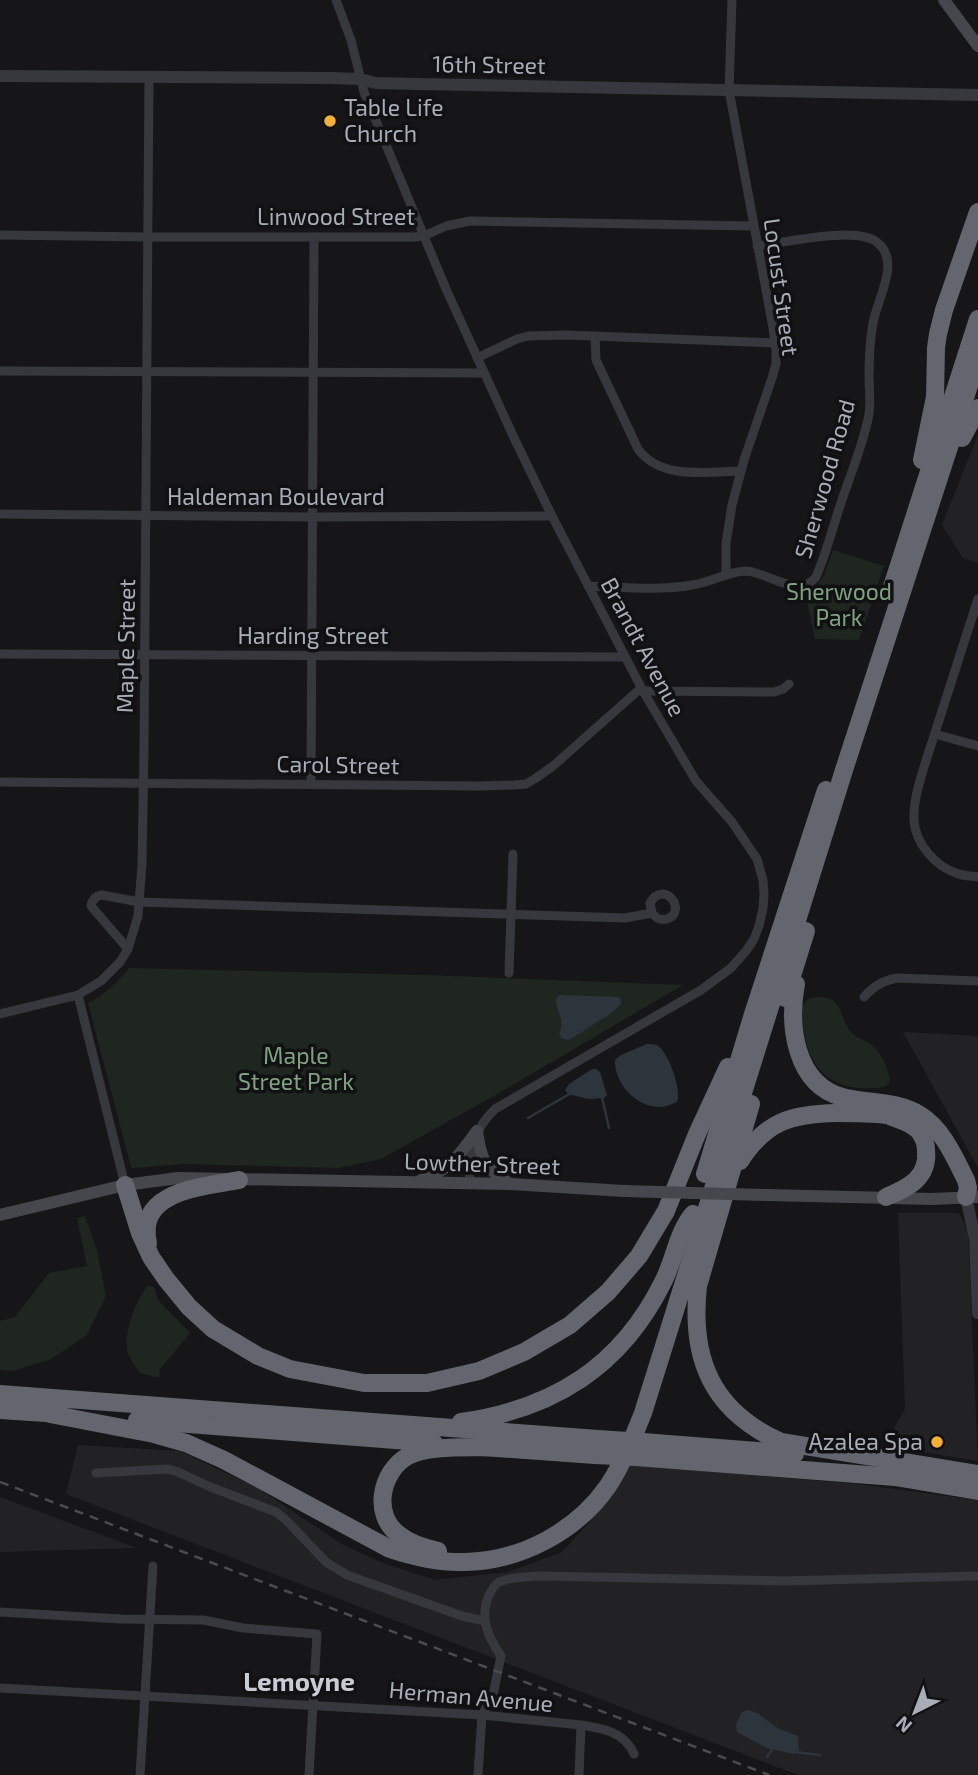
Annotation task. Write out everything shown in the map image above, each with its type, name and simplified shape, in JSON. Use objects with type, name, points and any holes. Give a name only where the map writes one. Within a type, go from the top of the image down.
[{"type":"highway","points":[[904,549],[935,397],[936,348],[944,310],[978,212]]},
{"type":"highway","points":[[932,1466],[640,1449],[596,1447],[425,1449],[408,1455],[392,1469],[383,1489],[382,1503],[390,1527],[407,1541],[430,1549],[456,1553],[486,1551],[515,1544],[560,1521],[586,1498],[610,1464],[630,1422],[690,1232],[693,1214],[753,1014],[978,319]]},
{"type":"highway","points":[[50,1414],[155,1434],[186,1443],[224,1460],[390,1549],[419,1558],[464,1562],[517,1553],[542,1543],[581,1517],[596,1501],[618,1469],[643,1413],[844,770],[978,358]]},
{"type":"highway","points":[[931,508],[978,408]]},
{"type":"highway","points":[[897,610],[803,943],[698,1286],[695,1326],[708,1374],[718,1392],[728,1405],[753,1426],[781,1442],[978,1474]]},
{"type":"highway","points":[[803,943],[794,993],[793,1019],[802,1063],[808,1073],[817,1083],[843,1098],[890,1104],[909,1109],[927,1119],[941,1136],[964,1176],[972,1197]]},
{"type":"highway","points":[[125,1185],[139,1233],[166,1279],[189,1307],[213,1329],[258,1356],[290,1369],[363,1383],[427,1383],[479,1371],[524,1352],[570,1325],[608,1292],[639,1255],[666,1211],[702,1122],[753,1014]]},
{"type":"highway","points":[[727,1190],[748,1148],[780,1122],[792,1117],[815,1114],[863,1113],[897,1114],[920,1124],[937,1142],[972,1197]]},
{"type":"highway","points":[[886,1197],[908,1188],[920,1178],[927,1156],[926,1144],[918,1130],[887,1115]]},
{"type":"highway","points":[[151,1257],[145,1233],[154,1208],[164,1199],[177,1193],[239,1180]]},
{"type":"highway","points":[[389,1424],[458,1422],[496,1416],[553,1396],[581,1379],[607,1358],[637,1325],[663,1281],[685,1223],[693,1214]]},
{"type":"highway","points":[[0,1394],[389,1424],[596,1447]]},
{"type":"highway","points":[[0,1410],[494,1447]]},
{"type":"highway","points":[[640,1449],[978,1491]]},
{"type":"main road","points":[[944,0],[978,46]]},
{"type":"main road","points":[[412,1182],[435,1176],[444,1169],[459,1156],[477,1131]]},
{"type":"main road","points":[[477,1131],[482,1159],[491,1171],[511,1184]]},
{"type":"main road","name":"Lowther Street","points":[[0,1215],[125,1185],[177,1178],[511,1184],[625,1191],[932,1199],[972,1197]]},
{"type":"street","name":"Brandt Avenue","points":[[337,0],[351,40],[364,92],[477,358],[552,516],[642,690],[696,781],[732,822],[757,859],[763,880],[764,894],[759,926],[747,951],[738,962],[681,1002],[495,1109],[477,1131]]},
{"type":"street","name":"Locust Street","points":[[726,575],[727,528],[740,471],[772,378],[776,356],[729,90],[732,0]]},
{"type":"street","name":"16th Street","points":[[0,76],[360,79],[376,83],[978,95]]},
{"type":"street","name":"Maple Street","points":[[78,995],[108,975],[120,962],[128,949],[138,916],[145,655],[149,77]]},
{"type":"street","name":"Linwood Street","points":[[0,235],[424,236],[446,226],[470,222],[753,226]]},
{"type":"street","name":"Sherwood Road","points":[[588,586],[678,587],[751,572],[799,586],[812,583],[816,577],[869,415],[872,329],[889,259],[875,240],[864,236],[807,237],[757,246]]},
{"type":"street","points":[[311,783],[314,237]]},
{"type":"street","points":[[477,358],[528,336],[775,343]]},
{"type":"street","points":[[595,336],[596,360],[643,457],[670,470],[740,471]]},
{"type":"street","points":[[0,372],[484,373]]},
{"type":"street","name":"Haldeman Boulevard","points":[[0,514],[552,516]]},
{"type":"street","points":[[978,601],[918,787],[915,807],[915,829],[926,850],[943,866],[958,874],[978,877]]},
{"type":"street","name":"Harding Street","points":[[0,654],[625,657]]},
{"type":"street","points":[[642,690],[774,692],[789,684]]},
{"type":"street","name":"Carol Street","points":[[0,782],[479,786],[526,784],[553,766],[642,690]]},
{"type":"street","points":[[935,734],[978,746]]},
{"type":"street","points":[[509,973],[513,854]]},
{"type":"street","points":[[128,949],[92,906],[96,897],[102,895],[139,902],[625,918],[652,913]]},
{"type":"street","points":[[864,997],[874,986],[897,978],[978,981]]},
{"type":"street","points":[[0,1014],[78,995],[125,1185]]},
{"type":"street","points":[[469,1184],[472,1150],[477,1131]]},
{"type":"street","points":[[972,1197],[977,1239],[978,1313]]},
{"type":"street","points":[[96,1473],[168,1469],[178,1472],[276,1512],[326,1562],[347,1575],[461,1616],[485,1621]]},
{"type":"street","points":[[140,1775],[153,1566]]},
{"type":"street","points":[[478,1775],[482,1715],[493,1695],[501,1656],[491,1641],[485,1621],[485,1608],[492,1589],[499,1582],[538,1576],[784,1581],[978,1576]]},
{"type":"street","points":[[0,1612],[149,1620],[203,1620],[243,1628],[317,1634],[309,1775]]},
{"type":"street","name":"Herman Avenue","points":[[0,1689],[482,1715],[592,1726],[615,1733],[627,1742],[634,1754]]},
{"type":"street","points":[[579,1775],[580,1725]]},
{"type":"shaded area","points":[[978,435],[978,563],[963,558],[942,525]]},
{"type":"shaded area","points":[[560,995],[618,997],[621,1004],[569,1040],[563,1039],[559,1034],[561,1020],[556,999]]},
{"type":"shaded area","points":[[903,1032],[978,1036],[978,1168]]},
{"type":"shaded area","points":[[647,1044],[658,1046],[666,1056],[676,1081],[677,1102],[661,1107],[644,1103],[629,1093],[618,1078],[615,1060]]},
{"type":"shaded area","points":[[592,1069],[600,1072],[607,1095],[604,1098],[588,1099],[568,1094],[565,1090],[569,1084]]},
{"type":"shaded area","points":[[898,1213],[957,1213],[961,1216],[968,1234],[978,1461],[891,1447],[894,1428],[905,1409]]},
{"type":"shaded area","points":[[78,1445],[180,1451],[258,1488],[340,1543],[383,1563],[435,1580],[508,1572],[562,1552],[603,1507],[631,1465],[857,1484],[978,1500],[978,1775],[798,1775],[66,1494]]},
{"type":"shaded area","points":[[0,1497],[137,1548],[0,1552]]},
{"type":"shaded area","points":[[747,1710],[798,1736],[799,1752],[794,1754],[767,1748],[737,1732],[736,1725],[741,1713]]},
{"type":"green space","name":"Sherwood Park","points":[[833,550],[884,566],[859,640],[815,639],[805,592],[821,580]]},
{"type":"green space","name":"Maple Street Park","points":[[129,968],[683,985],[381,1159],[339,1168],[183,1164],[133,1168],[88,1003],[111,988]]},
{"type":"green space","points":[[818,997],[833,1000],[853,1034],[870,1043],[878,1052],[890,1079],[885,1087],[846,1086],[821,1071],[806,1044],[801,1007],[808,999]]},
{"type":"green space","points":[[85,1216],[97,1251],[106,1296],[87,1335],[51,1359],[13,1371],[0,1370],[0,1321],[15,1317],[49,1273],[87,1266],[77,1218]]},
{"type":"green space","points":[[147,1286],[154,1287],[158,1300],[190,1333],[160,1369],[159,1378],[140,1373],[129,1355],[127,1345],[131,1318]]},
{"type":"waterway","points":[[528,1118],[571,1093]]},
{"type":"waterway","points":[[602,1097],[609,1128]]},
{"type":"waterway","points":[[767,1757],[773,1748]]},
{"type":"waterway","points":[[795,1752],[820,1755]]},
{"type":"railway","points":[[0,1482],[769,1775]]},
{"type":"place","name":"Table Life Church","points":[[330,121]]},
{"type":"place","name":"Azalea Spa","points":[[937,1442]]},
{"type":"district","name":"Lemoyne","points":[[299,1682]]}]
